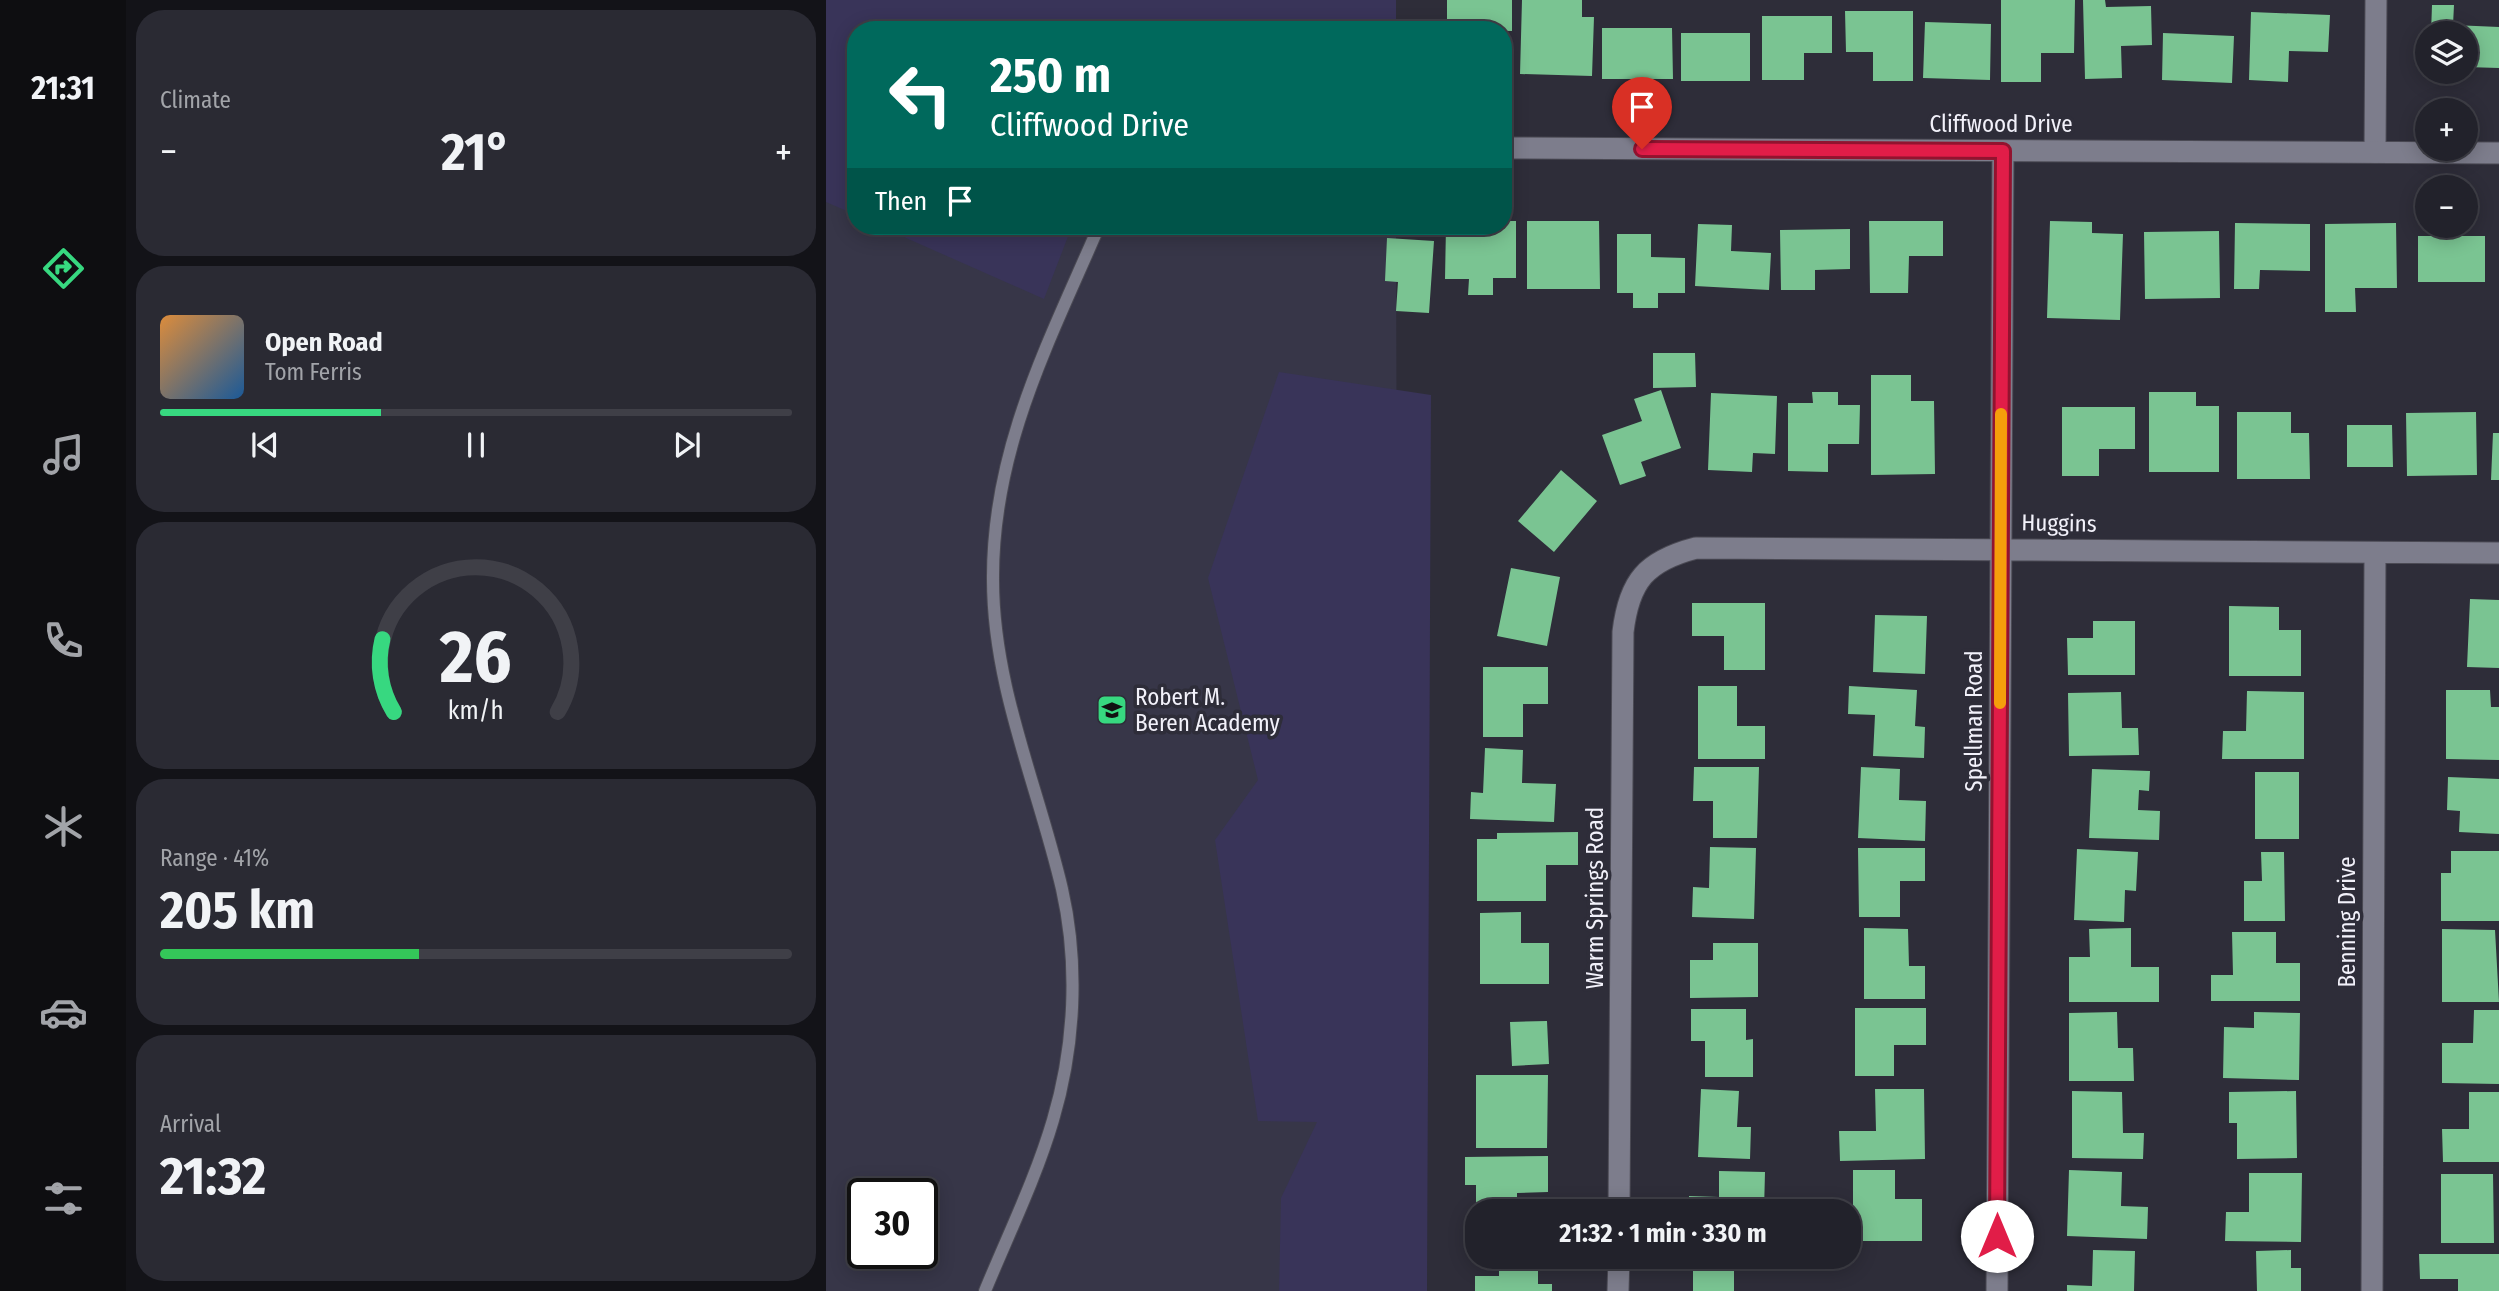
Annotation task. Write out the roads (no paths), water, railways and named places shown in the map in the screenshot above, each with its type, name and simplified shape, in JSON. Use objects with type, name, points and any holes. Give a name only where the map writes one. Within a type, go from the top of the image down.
[{"type":"street","points":[[2375,152],[2376,0]]},
{"type":"street","name":"Cliffwood Drive","points":[[1512,148],[2499,153]]},
{"type":"street","name":"Spellman Road","points":[[1997,1291],[2003,151]]},
{"type":"street","name":"Huggins","points":[[1633,587],[1652,566],[1674,553],[1696,548],[2499,553]]},
{"type":"street","name":"Benning Drive","points":[[2372,1291],[2375,553]]},
{"type":"street","name":"Warm Springs Road","points":[[1619,1199],[1623,632],[1633,587]]},
{"type":"street","points":[[1618,1291],[1619,1269]]},
{"type":"lane","points":[[985,1291],[1053,1122],[1071,1039],[1072,991],[1070,938],[1062,889],[1002,674],[995,630],[993,578],[997,515],[1011,438],[1028,389],[1095,235]]},
{"type":"place","name":"Robert M. Beren Academy","points":[[1112,710]]}]
